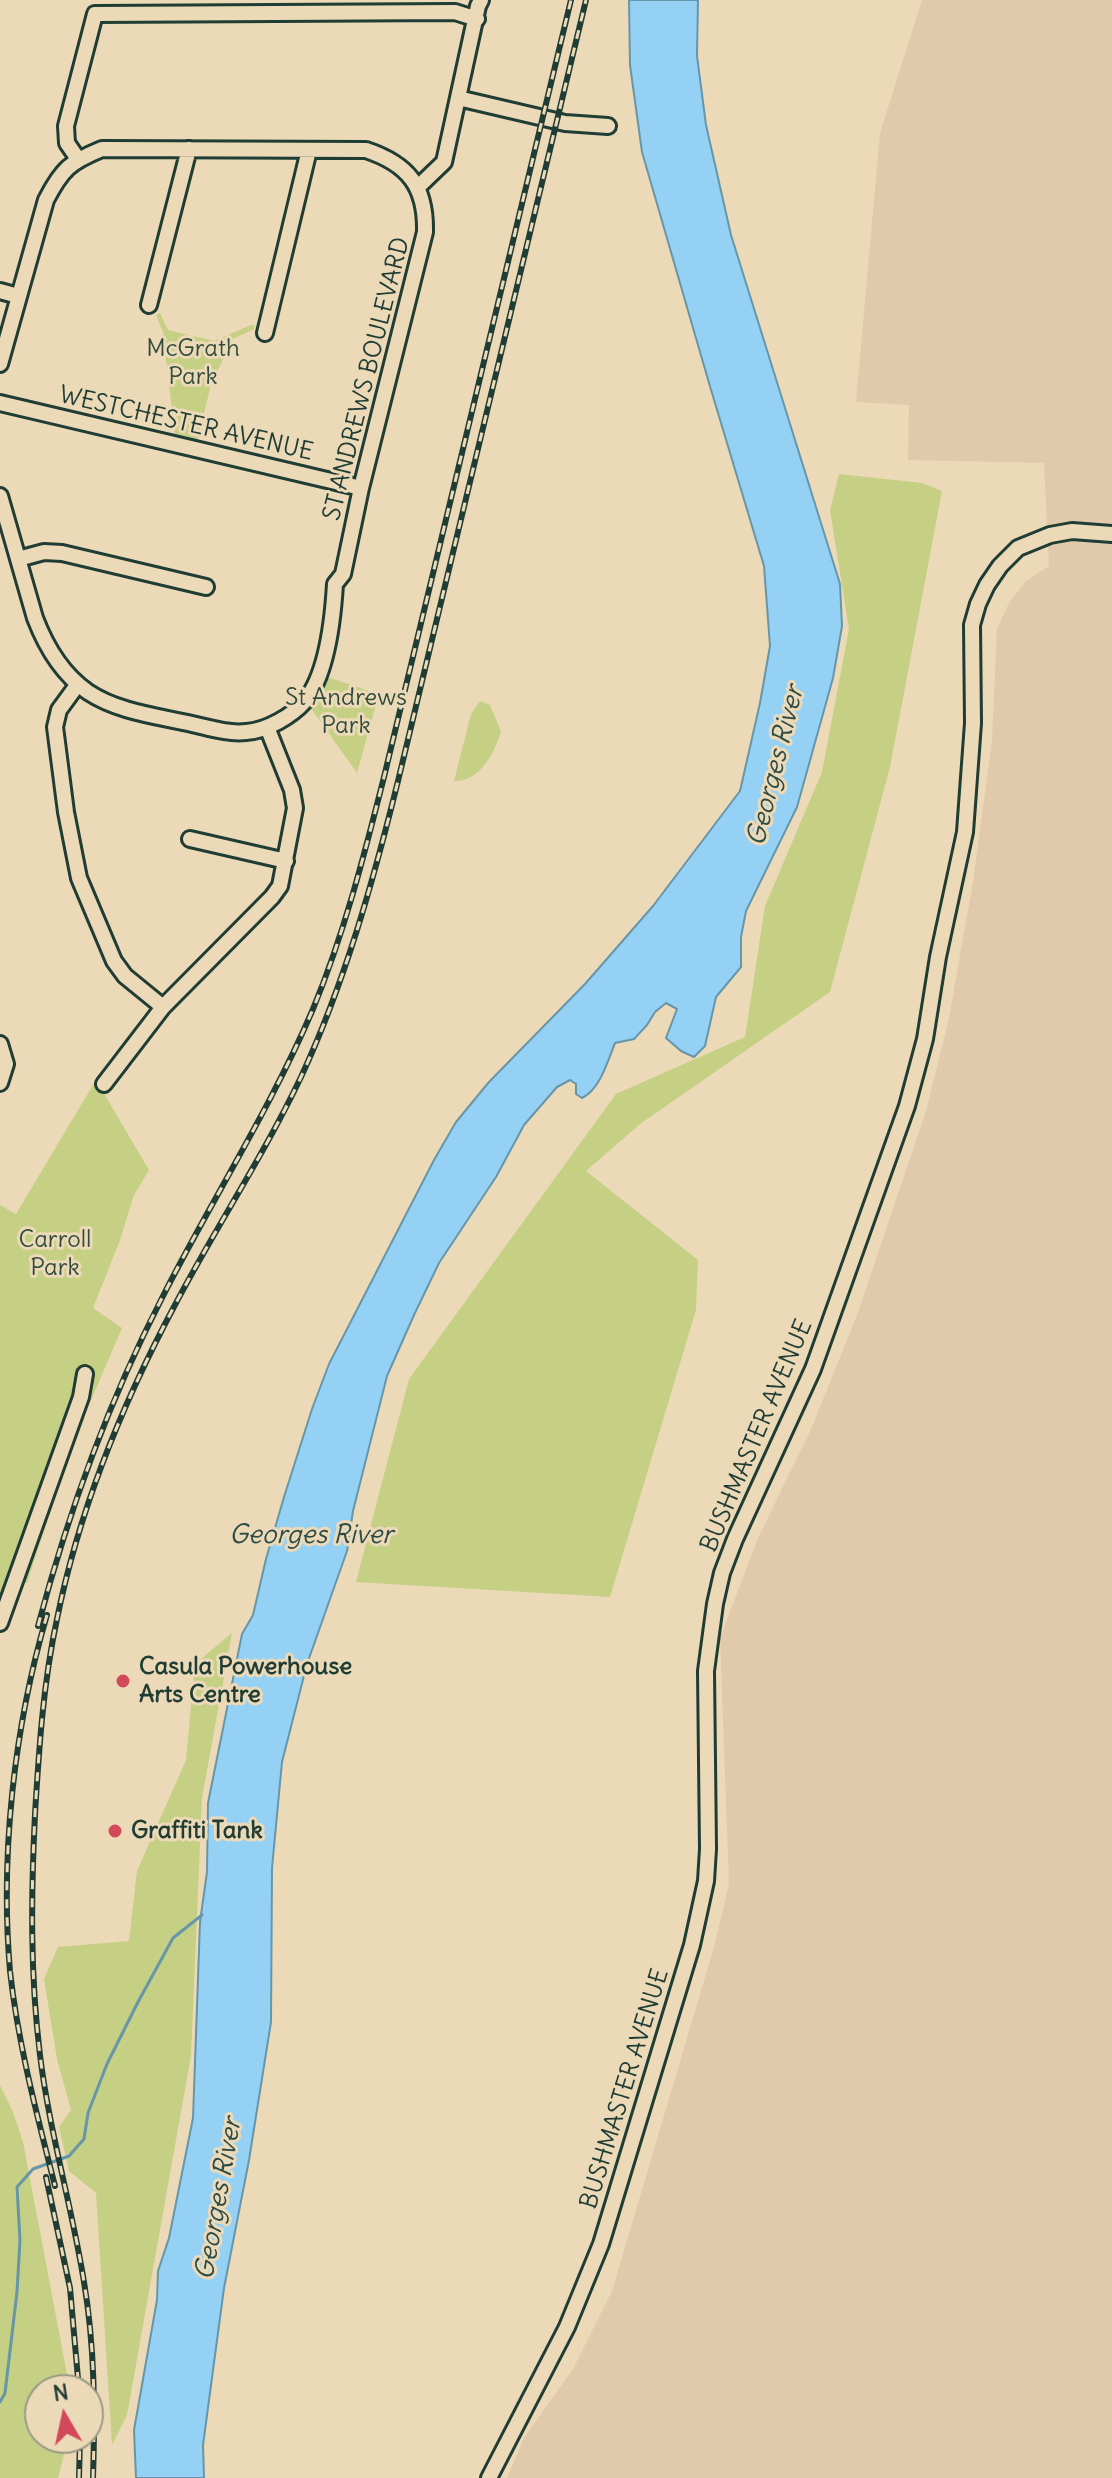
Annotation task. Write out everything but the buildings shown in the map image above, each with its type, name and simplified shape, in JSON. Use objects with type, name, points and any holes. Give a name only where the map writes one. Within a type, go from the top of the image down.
[{"type":"street","points":[[0,364],[46,200],[58,177],[78,159],[102,149],[366,150],[388,157],[418,187],[444,162],[481,0]]},
{"type":"street","points":[[477,19],[488,0]]},
{"type":"street","points":[[78,159],[67,143],[66,126],[95,14],[455,12],[477,19]]},
{"type":"street","points":[[458,98],[565,123],[608,126]]},
{"type":"street","points":[[149,305],[189,149]]},
{"type":"street","points":[[265,333],[309,150]]},
{"type":"street","name":"ST ANDREWS BOULEVARD","points":[[0,496],[43,638],[64,671],[78,684],[123,709],[229,732],[267,727],[295,709],[306,700],[322,667],[335,584],[343,574],[361,488],[425,232],[426,214],[418,187]]},
{"type":"street","points":[[0,291],[18,296]]},
{"type":"street","name":"WESTCHESTER AVENUE","points":[[0,403],[361,488]]},
{"type":"street","name":"BUSHMASTER AVENUE","points":[[489,2478],[557,2349],[601,2244],[692,1945],[706,1881],[706,1671],[715,1604],[722,1573],[735,1539],[813,1369],[907,1106],[925,1039],[938,957],[965,832],[973,723],[972,625],[978,604],[1000,566],[1018,548],[1050,535],[1072,531],[1112,534]]},
{"type":"street","points":[[18,559],[44,552],[62,553],[206,587]]},
{"type":"street","points":[[78,684],[59,710],[55,727],[66,812],[79,878],[114,961],[125,976],[163,1007]]},
{"type":"street","points":[[104,1084],[163,1007],[280,886],[295,808],[292,790],[267,727]]},
{"type":"street","points":[[190,839],[286,861]]},
{"type":"street","points":[[0,1044],[6,1064],[0,1083]]},
{"type":"street","points":[[0,1623],[81,1397],[85,1374]]},
{"type":"shaded area","points":[[922,0],[1112,0],[1112,2478],[507,2478],[524,2438],[573,2369],[612,2291],[714,1947],[729,1884],[720,1638],[758,1538],[811,1429],[857,1315],[926,1111],[948,1023],[973,882],[992,740],[997,629],[1009,603],[1026,581],[1049,566],[1044,463],[908,460],[909,405],[856,402],[880,133]]},
{"type":"green space","name":"McGrath Park","points":[[160,313],[168,330],[214,341],[255,326],[233,339],[211,384],[197,443],[175,436],[163,332],[156,315]]},
{"type":"green space","points":[[839,474],[922,483],[942,491],[890,767],[830,992],[640,1124],[586,1171],[698,1260],[696,1310],[610,1597],[356,1582],[409,1379],[616,1094],[745,1037],[765,906],[822,772],[849,629],[830,510]]},
{"type":"green space","name":"St Andrews Park","points":[[327,677],[379,694],[357,773],[308,704]]},
{"type":"green space","points":[[480,701],[490,705],[501,732],[485,765],[471,777],[454,781],[471,714]]},
{"type":"green space","name":"Carroll Park","points":[[96,1080],[149,1170],[134,1195],[93,1308],[122,1328],[71,1447],[27,1583],[9,1583],[0,1603],[0,1205],[16,1214]]},
{"type":"green space","points":[[232,1633],[202,1798],[191,2056],[127,2415],[112,2445],[96,2193],[69,2171],[59,2127],[71,2110],[57,2059],[44,1979],[58,1947],[129,1941],[137,1871],[186,1760],[195,1664]]},
{"type":"green space","points":[[0,2085],[23,2142],[67,2374],[24,2374],[24,2454],[64,2454],[58,2478],[0,2478]]},
{"type":"water","name":"Georges River","points":[[629,0],[698,0],[697,56],[706,125],[731,235],[840,584],[842,626],[833,678],[797,807],[746,911],[741,937],[741,967],[716,997],[705,1046],[694,1057],[666,1038],[677,1009],[666,1003],[634,1039],[615,1043],[603,1074],[588,1094],[582,1098],[576,1094],[576,1084],[570,1080],[557,1087],[524,1125],[496,1177],[439,1263],[387,1376],[353,1511],[347,1551],[307,1664],[282,1762],[272,1868],[271,2022],[224,2288],[203,2445],[204,2478],[136,2478],[134,2430],[157,2300],[158,2271],[169,2238],[193,2118],[208,1803],[242,1634],[253,1615],[266,1559],[312,1409],[329,1364],[456,1122],[489,1082],[585,984],[653,906],[740,791],[760,703],[770,646],[764,566],[642,152],[630,65]]},
{"type":"waterway","points":[[0,2402],[5,2393],[17,2292],[20,2240],[17,2187],[33,2169],[69,2156],[84,2139],[88,2113],[107,2064],[138,2002],[173,1938],[202,1915]]},
{"type":"railway","points":[[38,1626],[76,1500],[124,1378],[162,1298],[296,1046],[324,981],[344,923],[384,777],[571,0]]},
{"type":"railway","points":[[93,2478],[93,2380],[88,2306],[44,2083],[33,1965],[35,1814],[52,1643],[77,1538],[121,1418],[176,1303],[301,1077],[357,931],[398,781],[586,0]]},
{"type":"railway","points":[[47,1615],[26,1702],[12,1792],[7,1927],[18,2025],[55,2186]]},
{"type":"railway","points":[[46,2177],[70,2288],[78,2374]]},
{"type":"railway","points":[[79,2478],[80,2454]]},
{"type":"place","name":"Casula Powerhouse Arts Centre","points":[[123,1681]]},
{"type":"place","name":"Graffiti Tank","points":[[115,1831]]}]
